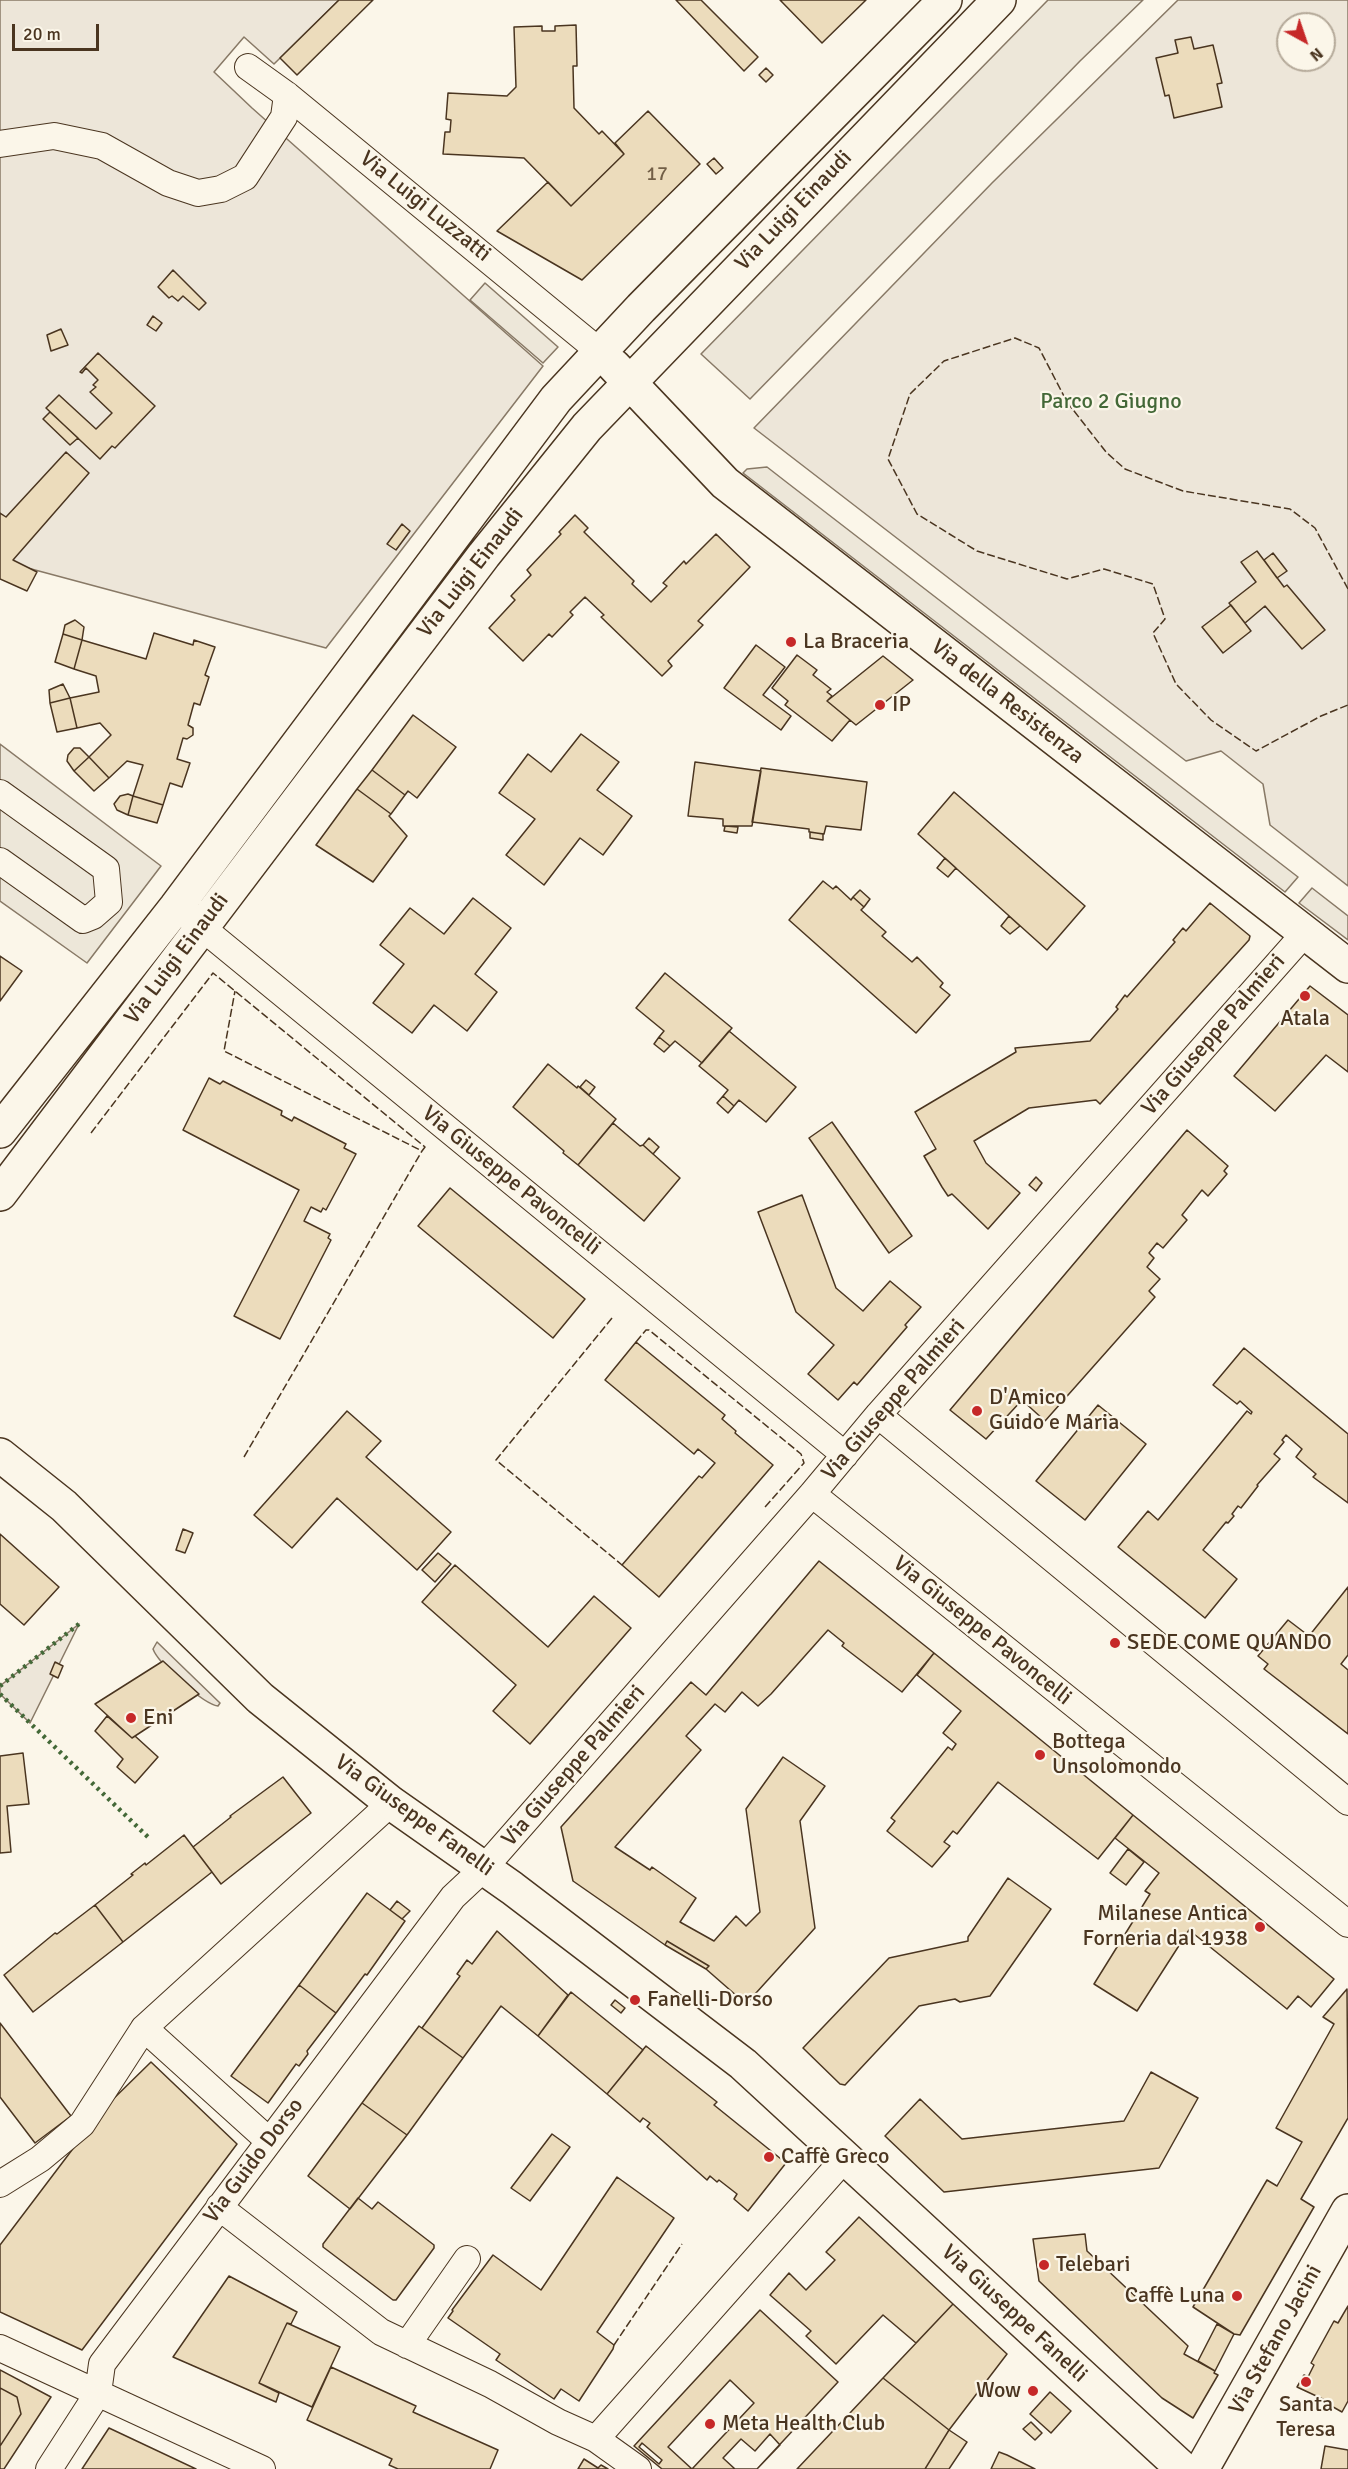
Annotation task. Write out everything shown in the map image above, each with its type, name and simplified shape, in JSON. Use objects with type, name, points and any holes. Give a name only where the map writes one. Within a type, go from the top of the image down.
[{"type":"main road","name":"Via Luigi Einaudi","points":[[0,1131],[176,907],[556,399],[599,351],[945,0]]},
{"type":"main road","name":"Via Luigi Einaudi","points":[[0,1194],[484,555],[587,427],[999,0]]},
{"type":"main road","name":"Via della Resistenza","points":[[599,351],[725,483],[1348,966]]},
{"type":"main road","name":"Via Giuseppe Fanelli","points":[[0,1455],[64,1506],[260,1698],[391,1803],[484,1868],[743,2064],[846,2157],[1042,2342],[1183,2469]]},
{"type":"main road","name":"Via Stefano Jacini","points":[[1202,2469],[1348,2211]]},
{"type":"street","name":"Via Luigi Luzzatti","points":[[248,67],[287,95],[599,351]]},
{"type":"street","points":[[0,144],[54,136],[102,146],[168,183],[198,193],[221,189],[245,177],[284,117],[287,95]]},
{"type":"street","points":[[0,793],[106,869],[109,902],[93,916],[83,920],[0,861]]},
{"type":"street","name":"Via Giuseppe Pavoncelli","points":[[176,907],[845,1455]]},
{"type":"street","name":"Via Giuseppe Palmieri","points":[[484,1868],[878,1416],[1305,933]]},
{"type":"street","points":[[878,1416],[1348,1802]]},
{"type":"street","name":"Via Giuseppe Pavoncelli","points":[[812,1494],[1348,1924]]},
{"type":"street","points":[[0,2184],[40,2159],[82,2124],[144,2028],[391,1803]]},
{"type":"street","name":"Via Guido Dorso","points":[[49,2469],[98,2393],[102,2364],[268,2140],[453,1897],[484,1868]]},
{"type":"street","points":[[144,2028],[268,2140]]},
{"type":"street","points":[[596,2439],[846,2157]]},
{"type":"street","points":[[219,2207],[381,2332],[490,2384],[558,2422],[596,2439],[638,2469]]},
{"type":"street","points":[[407,2344],[467,2259]]},
{"type":"street","points":[[0,2348],[262,2469]]},
{"type":"green space","points":[[0,0],[339,0],[274,64],[244,37],[214,72],[543,366],[326,648],[9,563],[0,557]]},
{"type":"green space","name":"Parco 2 Giugno","points":[[1178,0],[1348,0],[1348,886],[1270,825],[1263,784],[1221,751],[1186,761],[754,428],[992,183]]},
{"type":"green space","points":[[79,1624],[30,1723],[0,1694],[0,1686]]},
{"type":"green space","points":[[157,1642],[220,1703],[218,1706],[192,1691],[163,1664],[153,1649]]},
{"type":"shaded area","points":[[1048,0],[1143,0],[1080,61],[750,399],[701,354]]},
{"type":"shaded area","points":[[485,283],[558,347],[543,363],[470,300]]},
{"type":"shaded area","points":[[767,467],[1298,877],[1285,892],[743,473],[747,469]]},
{"type":"shaded area","points":[[0,744],[161,866],[87,963],[0,901]]},
{"type":"shaded area","points":[[1312,888],[1348,916],[1348,940],[1299,903]]},
{"type":"building","points":[[339,0],[373,0],[297,75],[280,58]]},
{"type":"building","points":[[676,0],[701,0],[758,57],[744,71]]},
{"type":"building","points":[[780,0],[866,0],[822,43]]},
{"type":"building","points":[[576,25],[577,66],[573,66],[574,108],[599,134],[602,131],[624,154],[571,206],[524,158],[443,154],[445,132],[450,132],[451,120],[446,119],[448,93],[507,96],[516,87],[514,27],[542,26],[542,31],[555,31],[555,26]]},
{"type":"building","points":[[1191,37],[1194,49],[1213,45],[1222,83],[1217,84],[1222,107],[1174,118],[1169,95],[1165,96],[1156,58],[1178,53],[1175,40]]},
{"type":"building","points":[[766,68],[773,75],[766,82],[759,75]]},
{"type":"building","points":[[648,111],[700,164],[582,280],[497,231],[548,182],[571,206],[624,154],[615,143]]},
{"type":"building","points":[[714,158],[723,168],[716,174],[707,164]]},
{"type":"building","points":[[173,270],[206,303],[199,310],[183,296],[178,301],[172,296],[169,298],[158,287]]},
{"type":"building","points":[[153,316],[162,323],[156,331],[147,325]]},
{"type":"building","points":[[61,329],[68,345],[51,351],[47,335]]},
{"type":"building","points":[[98,353],[155,406],[115,448],[112,446],[100,459],[46,408],[59,395],[96,429],[112,413],[90,392],[96,387],[93,385],[98,380],[86,368],[82,373],[80,372]]},
{"type":"building","points":[[50,412],[78,438],[70,445],[43,419]]},
{"type":"building","points":[[66,452],[89,473],[13,560],[37,572],[27,591],[0,579],[0,513],[6,517]]},
{"type":"building","points":[[575,515],[588,528],[584,532],[634,581],[632,584],[651,602],[667,586],[663,583],[684,561],[686,564],[716,534],[750,567],[698,621],[703,625],[668,661],[672,666],[662,676],[601,617],[604,615],[585,597],[570,612],[573,615],[552,637],[549,634],[523,661],[489,628],[515,600],[511,596],[531,575],[527,570],[561,534],[559,532]]},
{"type":"building","points":[[402,524],[410,531],[396,550],[387,544]]},
{"type":"building","points":[[1257,551],[1284,587],[1287,585],[1325,630],[1302,649],[1265,606],[1245,623],[1229,603],[1256,582],[1241,562]]},
{"type":"building","points":[[1273,553],[1287,571],[1277,578],[1264,560]]},
{"type":"building","points":[[1231,605],[1251,631],[1223,653],[1202,627]]},
{"type":"building","points":[[75,620],[84,627],[82,640],[63,634],[65,625]]},
{"type":"building","points":[[154,633],[193,645],[194,640],[215,647],[205,675],[209,677],[200,705],[194,703],[188,725],[193,728],[193,735],[187,739],[183,738],[177,759],[190,763],[182,787],[170,783],[163,805],[133,796],[143,765],[127,761],[109,778],[89,757],[111,735],[100,723],[77,728],[70,698],[99,692],[96,676],[74,669],[82,640],[146,659]]},
{"type":"building","points":[[63,634],[82,640],[74,669],[55,662]]},
{"type":"building","points":[[756,645],[785,667],[763,695],[791,716],[781,730],[724,688]]},
{"type":"building","points":[[797,655],[817,670],[813,675],[831,689],[827,692],[832,696],[827,701],[850,720],[832,741],[785,705],[788,701],[772,688]]},
{"type":"building","points":[[883,656],[913,680],[856,725],[827,701]]},
{"type":"building","points":[[63,684],[70,698],[50,703],[49,690]]},
{"type":"building","points":[[70,698],[77,728],[57,732],[50,703]]},
{"type":"building","points":[[413,715],[456,747],[417,798],[408,791],[405,795],[372,770]]},
{"type":"building","points":[[581,734],[619,762],[597,790],[632,816],[603,855],[580,838],[544,885],[506,855],[535,819],[499,793],[528,754],[551,772]]},
{"type":"building","points":[[74,748],[80,748],[89,757],[74,771],[67,761],[68,755]]},
{"type":"building","points":[[89,757],[109,778],[94,791],[74,771]]},
{"type":"building","points":[[695,762],[761,771],[752,826],[723,826],[723,819],[688,816]]},
{"type":"building","points":[[761,768],[867,782],[861,830],[826,826],[824,834],[809,832],[809,829],[752,822]]},
{"type":"building","points":[[372,770],[405,795],[391,814],[357,789]]},
{"type":"building","points":[[357,789],[391,814],[389,816],[407,836],[373,882],[316,845]]},
{"type":"building","points":[[954,792],[1085,906],[1047,950],[918,834]]},
{"type":"building","points":[[128,794],[133,796],[128,815],[117,810],[114,804],[120,796]]},
{"type":"building","points":[[133,796],[163,805],[157,823],[128,815]]},
{"type":"building","points":[[725,826],[738,827],[737,833],[724,831]]},
{"type":"building","points":[[810,832],[823,834],[823,840],[810,838]]},
{"type":"building","points":[[945,858],[956,868],[948,877],[937,868]]},
{"type":"building","points":[[823,881],[833,889],[836,886],[851,900],[853,897],[864,907],[861,910],[886,932],[882,936],[912,962],[917,957],[943,983],[940,987],[950,995],[916,1033],[789,920]]},
{"type":"building","points":[[860,890],[870,899],[864,907],[853,897]]},
{"type":"building","points":[[473,898],[511,928],[475,974],[497,992],[467,1031],[434,1005],[412,1033],[373,1003],[404,964],[380,945],[410,908],[444,934]]},
{"type":"building","points":[[1210,903],[1250,936],[1249,940],[1100,1104],[1096,1100],[1029,1108],[974,1141],[986,1163],[1020,1193],[988,1229],[952,1194],[948,1196],[942,1187],[924,1156],[936,1149],[915,1112],[1016,1052],[1015,1048],[1090,1041],[1118,1009],[1116,1007],[1125,995],[1127,997],[1175,942],[1173,940],[1183,928],[1186,931]]},
{"type":"building","points":[[1009,916],[1020,926],[1010,934],[1001,926]]},
{"type":"building","points":[[0,956],[22,971],[0,1001]]},
{"type":"building","points":[[665,973],[732,1028],[702,1063],[675,1041],[670,1046],[659,1037],[664,1031],[636,1008]]},
{"type":"building","points":[[1310,986],[1348,1015],[1348,1072],[1326,1055],[1275,1111],[1234,1076]]},
{"type":"building","points":[[729,1031],[796,1087],[766,1122],[739,1100],[734,1106],[723,1096],[728,1090],[699,1066]]},
{"type":"building","points":[[659,1037],[670,1046],[664,1052],[654,1044]]},
{"type":"building","points":[[548,1064],[616,1119],[578,1165],[513,1107]]},
{"type":"building","points":[[209,1078],[220,1084],[223,1081],[282,1111],[281,1115],[292,1121],[294,1117],[346,1144],[344,1148],[356,1154],[326,1210],[323,1208],[321,1212],[311,1207],[304,1221],[330,1234],[328,1238],[331,1240],[280,1339],[234,1316],[299,1190],[183,1130]]},
{"type":"building","points":[[586,1080],[595,1087],[589,1095],[580,1087]]},
{"type":"building","points":[[723,1096],[734,1106],[728,1113],[717,1103]]},
{"type":"building","points":[[832,1122],[912,1236],[889,1253],[809,1138]]},
{"type":"building","points":[[613,1123],[640,1146],[643,1145],[680,1178],[644,1221],[578,1165]]},
{"type":"building","points":[[1187,1130],[1228,1166],[1224,1171],[1227,1174],[1208,1196],[1202,1190],[1182,1215],[1187,1220],[1163,1248],[1157,1243],[1149,1253],[1154,1258],[1147,1267],[1160,1279],[1149,1291],[1155,1297],[1045,1421],[1022,1400],[986,1439],[950,1410]]},
{"type":"building","points":[[649,1138],[659,1147],[653,1154],[643,1145]]},
{"type":"building","points":[[1036,1177],[1042,1183],[1036,1191],[1029,1185]]},
{"type":"building","points":[[450,1188],[585,1299],[553,1338],[418,1226]]},
{"type":"building","points":[[802,1195],[836,1288],[863,1311],[890,1281],[921,1307],[905,1325],[907,1327],[857,1385],[854,1382],[838,1400],[808,1374],[834,1345],[796,1312],[758,1212]]},
{"type":"building","points":[[636,1342],[725,1415],[722,1419],[736,1431],[735,1433],[773,1465],[659,1597],[622,1565],[699,1476],[702,1478],[715,1463],[698,1449],[694,1454],[605,1380]]},
{"type":"building","points":[[1244,1348],[1348,1434],[1348,1503],[1313,1477],[1316,1474],[1296,1457],[1302,1449],[1286,1435],[1282,1440],[1284,1442],[1274,1454],[1280,1459],[1257,1485],[1241,1508],[1238,1506],[1232,1514],[1234,1516],[1228,1523],[1226,1522],[1203,1550],[1237,1579],[1205,1618],[1118,1547],[1148,1511],[1158,1520],[1247,1411],[1251,1414],[1252,1412],[1240,1401],[1237,1404],[1213,1385]]},
{"type":"building","points":[[1098,1405],[1146,1444],[1085,1520],[1036,1481]]},
{"type":"building","points":[[347,1411],[381,1441],[366,1457],[451,1532],[417,1570],[337,1498],[292,1548],[254,1515]]},
{"type":"building","points":[[183,1529],[193,1533],[185,1553],[176,1550]]},
{"type":"building","points":[[0,1534],[59,1587],[24,1625],[0,1604]]},
{"type":"building","points":[[438,1553],[451,1564],[435,1582],[422,1570]]},
{"type":"building","points":[[819,1561],[934,1653],[902,1692],[842,1646],[844,1643],[828,1630],[758,1706],[742,1692],[725,1712],[715,1704],[686,1736],[701,1750],[615,1847],[650,1870],[652,1867],[696,1898],[680,1922],[714,1941],[736,1916],[746,1926],[760,1912],[746,1809],[783,1757],[825,1786],[800,1821],[815,1928],[746,2004],[706,1969],[709,1966],[667,1941],[665,1945],[573,1881],[561,1827],[691,1682],[706,1695]]},
{"type":"building","points":[[455,1565],[548,1647],[594,1596],[631,1628],[530,1744],[493,1711],[516,1685],[422,1602]]},
{"type":"building","points":[[1348,1587],[1348,1655],[1341,1664],[1348,1670],[1348,1734],[1264,1669],[1268,1664],[1258,1656],[1288,1620],[1309,1636]]},
{"type":"building","points":[[934,1653],[1133,1815],[1098,1859],[998,1782],[957,1834],[953,1831],[944,1842],[950,1846],[932,1867],[887,1831],[895,1821],[891,1818],[948,1747],[952,1750],[956,1744],[943,1733],[961,1711],[917,1675]]},
{"type":"building","points":[[163,1661],[199,1694],[132,1738],[95,1704]]},
{"type":"building","points":[[55,1662],[63,1666],[58,1678],[50,1674]]},
{"type":"building","points":[[107,1716],[132,1738],[135,1736],[158,1757],[135,1783],[117,1767],[123,1759],[95,1731]]},
{"type":"building","points":[[23,1753],[29,1804],[7,1806],[11,1852],[0,1853],[0,1756]]},
{"type":"building","points":[[283,1777],[311,1813],[221,1884],[193,1847]]},
{"type":"building","points":[[1133,1815],[1334,1979],[1311,2007],[1298,1996],[1287,2009],[1189,1930],[1137,2011],[1094,1984],[1150,1894],[1145,1891],[1159,1873],[1115,1838]]},
{"type":"building","points":[[184,1835],[212,1872],[123,1942],[95,1905],[133,1875],[131,1874]]},
{"type":"building","points":[[1128,1849],[1144,1862],[1126,1885],[1110,1873]]},
{"type":"building","points":[[1008,1878],[1051,1909],[990,1996],[960,2002],[955,1999],[919,2006],[845,2085],[840,2084],[803,2048],[889,1958],[968,1941],[968,1937]]},
{"type":"building","points":[[367,1893],[405,1921],[367,1975],[365,1974],[336,2013],[299,1985]]},
{"type":"building","points":[[397,1901],[410,1911],[402,1919],[390,1910]]},
{"type":"building","points":[[95,1905],[123,1942],[33,2012],[4,1975],[55,1933],[57,1934]]},
{"type":"building","points":[[497,1931],[568,1995],[538,2036],[501,2006],[463,2058],[422,2028],[460,1976],[457,1974],[467,1960],[472,1964]]},
{"type":"building","points":[[667,1941],[709,1966],[706,1969],[665,1945]]},
{"type":"building","points":[[299,1985],[336,2013],[307,2051],[308,2054],[299,2066],[296,2064],[268,2103],[231,2076]]},
{"type":"building","points":[[1347,1989],[1348,2118],[1301,2199],[1314,2207],[1240,2335],[1234,2334],[1193,2307],[1267,2180],[1277,2186],[1302,2142],[1276,2128],[1334,2024],[1323,2017]]},
{"type":"building","points":[[571,1992],[643,2050],[607,2094],[538,2036]]},
{"type":"building","points":[[615,2000],[625,2008],[621,2013],[611,2005]]},
{"type":"building","points":[[0,2023],[71,2116],[35,2143],[0,2097]]},
{"type":"building","points":[[419,2026],[463,2058],[407,2135],[362,2103]]},
{"type":"building","points":[[646,2046],[717,2102],[714,2105],[786,2163],[748,2211],[734,2199],[737,2194],[719,2180],[717,2182],[710,2176],[707,2180],[647,2127],[650,2123],[643,2118],[640,2122],[607,2094]]},
{"type":"building","points":[[151,2062],[237,2144],[82,2350],[0,2312],[0,2245],[103,2109]]},
{"type":"building","points":[[1151,2072],[1198,2098],[1159,2168],[944,2192],[885,2136],[920,2099],[962,2139],[1124,2121]]},
{"type":"building","points":[[362,2103],[407,2135],[350,2209],[308,2176]]},
{"type":"building","points":[[552,2134],[570,2147],[530,2201],[511,2188]]},
{"type":"building","points":[[617,2177],[674,2218],[597,2332],[614,2345],[613,2349],[579,2401],[561,2389],[554,2399],[496,2360],[500,2354],[448,2318],[493,2255],[541,2290]]},
{"type":"building","points":[[358,2198],[372,2209],[378,2202],[434,2245],[396,2300],[323,2247]]},
{"type":"building","points":[[859,2217],[953,2304],[916,2343],[883,2315],[836,2364],[806,2336],[811,2331],[770,2295],[789,2273],[806,2290],[835,2260],[826,2252]]},
{"type":"building","points":[[1085,2234],[1087,2251],[1188,2346],[1184,2354],[1215,2371],[1214,2373],[1218,2375],[1193,2418],[1162,2398],[1039,2281],[1033,2239]]},
{"type":"building","points":[[229,2276],[297,2312],[291,2324],[287,2323],[259,2383],[279,2393],[276,2402],[173,2357]]},
{"type":"building","points":[[953,2304],[1007,2354],[949,2430],[883,2378]]},
{"type":"building","points":[[1348,2306],[1348,2401],[1342,2412],[1326,2403],[1327,2401],[1297,2387],[1304,2375],[1308,2377],[1314,2365],[1311,2363],[1334,2321],[1338,2323]]},
{"type":"building","points":[[760,2310],[838,2382],[757,2469],[662,2469],[634,2446]]},
{"type":"building","points":[[287,2323],[340,2347],[312,2407],[259,2383]]},
{"type":"building","points":[[1217,2324],[1234,2334],[1215,2371],[1198,2361]]},
{"type":"building","points":[[331,2367],[416,2406],[413,2412],[498,2450],[490,2469],[398,2469],[389,2465],[392,2459],[307,2420]]},
{"type":"building","points":[[0,2370],[51,2397],[4,2469],[0,2469],[0,2446],[21,2414],[17,2397],[0,2388]]},
{"type":"building","points":[[883,2378],[949,2430],[925,2469],[797,2469]]},
{"type":"building","points":[[730,2380],[754,2403],[692,2469],[668,2447]]},
{"type":"building","points":[[0,2388],[17,2397],[21,2414],[0,2446]]},
{"type":"building","points":[[1050,2392],[1071,2411],[1051,2433],[1030,2414]]},
{"type":"building","points":[[1031,2422],[1042,2433],[1035,2440],[1023,2429]]},
{"type":"building","points":[[109,2428],[196,2469],[82,2469]]},
{"type":"building","points":[[949,2430],[967,2442],[949,2469],[925,2469]]},
{"type":"building","points":[[770,2434],[780,2445],[757,2469],[735,2469],[723,2458],[741,2439],[755,2451]]},
{"type":"building","points":[[642,2443],[662,2460],[659,2464],[639,2447]]},
{"type":"building","points":[[1325,2446],[1348,2450],[1348,2469],[1321,2469]]},
{"type":"building","points":[[999,2452],[1007,2455],[1035,2469],[991,2469]]},
{"type":"building","points":[[584,2459],[598,2468],[601,2465],[608,2469],[578,2469]]},
{"type":"hedge","points":[[0,1686],[79,1624]]},
{"type":"hedge","points":[[0,1694],[150,1839]]},
{"type":"fence","points":[[1348,589],[1315,528],[1290,509],[1183,491],[1125,469],[1106,452],[1067,402],[1039,348],[1015,338],[944,361],[910,394],[888,459],[917,514],[977,551],[1067,579],[1104,569],[1153,584],[1165,619],[1153,633],[1176,684],[1211,720],[1256,751],[1321,716],[1348,705]]},
{"type":"fence","points":[[91,1133],[213,973],[425,1147],[422,1151],[224,1051],[235,991]]},
{"type":"fence","points":[[244,1457],[422,1151]]},
{"type":"fence","points":[[612,1318],[496,1460],[622,1565]]},
{"type":"fence","points":[[636,1342],[646,1330],[649,1330],[801,1454],[804,1463],[765,1507]]},
{"type":"fence","points":[[614,2345],[682,2244]]},
{"type":"place","name":"La Braceria","points":[[791,642]]},
{"type":"place","name":"IP","points":[[880,705]]},
{"type":"place","name":"Atala","points":[[1305,996]]},
{"type":"place","name":"D'Amico Guido e Maria","points":[[977,1411]]},
{"type":"place","name":"SEDE COME QUANDO","points":[[1115,1643]]},
{"type":"place","name":"Eni","points":[[131,1718]]},
{"type":"place","name":"Bottega Unsolomondo","points":[[1040,1755]]},
{"type":"place","name":"Milanese Antica Forneria dal 1938","points":[[1260,1927]]},
{"type":"place","name":"Fanelli-Dorso","points":[[635,2000]]},
{"type":"place","name":"Caffè Greco","points":[[769,2157]]},
{"type":"place","name":"Telebari","points":[[1044,2265]]},
{"type":"place","name":"Caffè Luna","points":[[1237,2296]]},
{"type":"place","name":"Santa Teresa","points":[[1306,2382]]},
{"type":"place","name":"Wow","points":[[1033,2391]]},
{"type":"place","name":"Meta Health Club","points":[[710,2424]]}]
